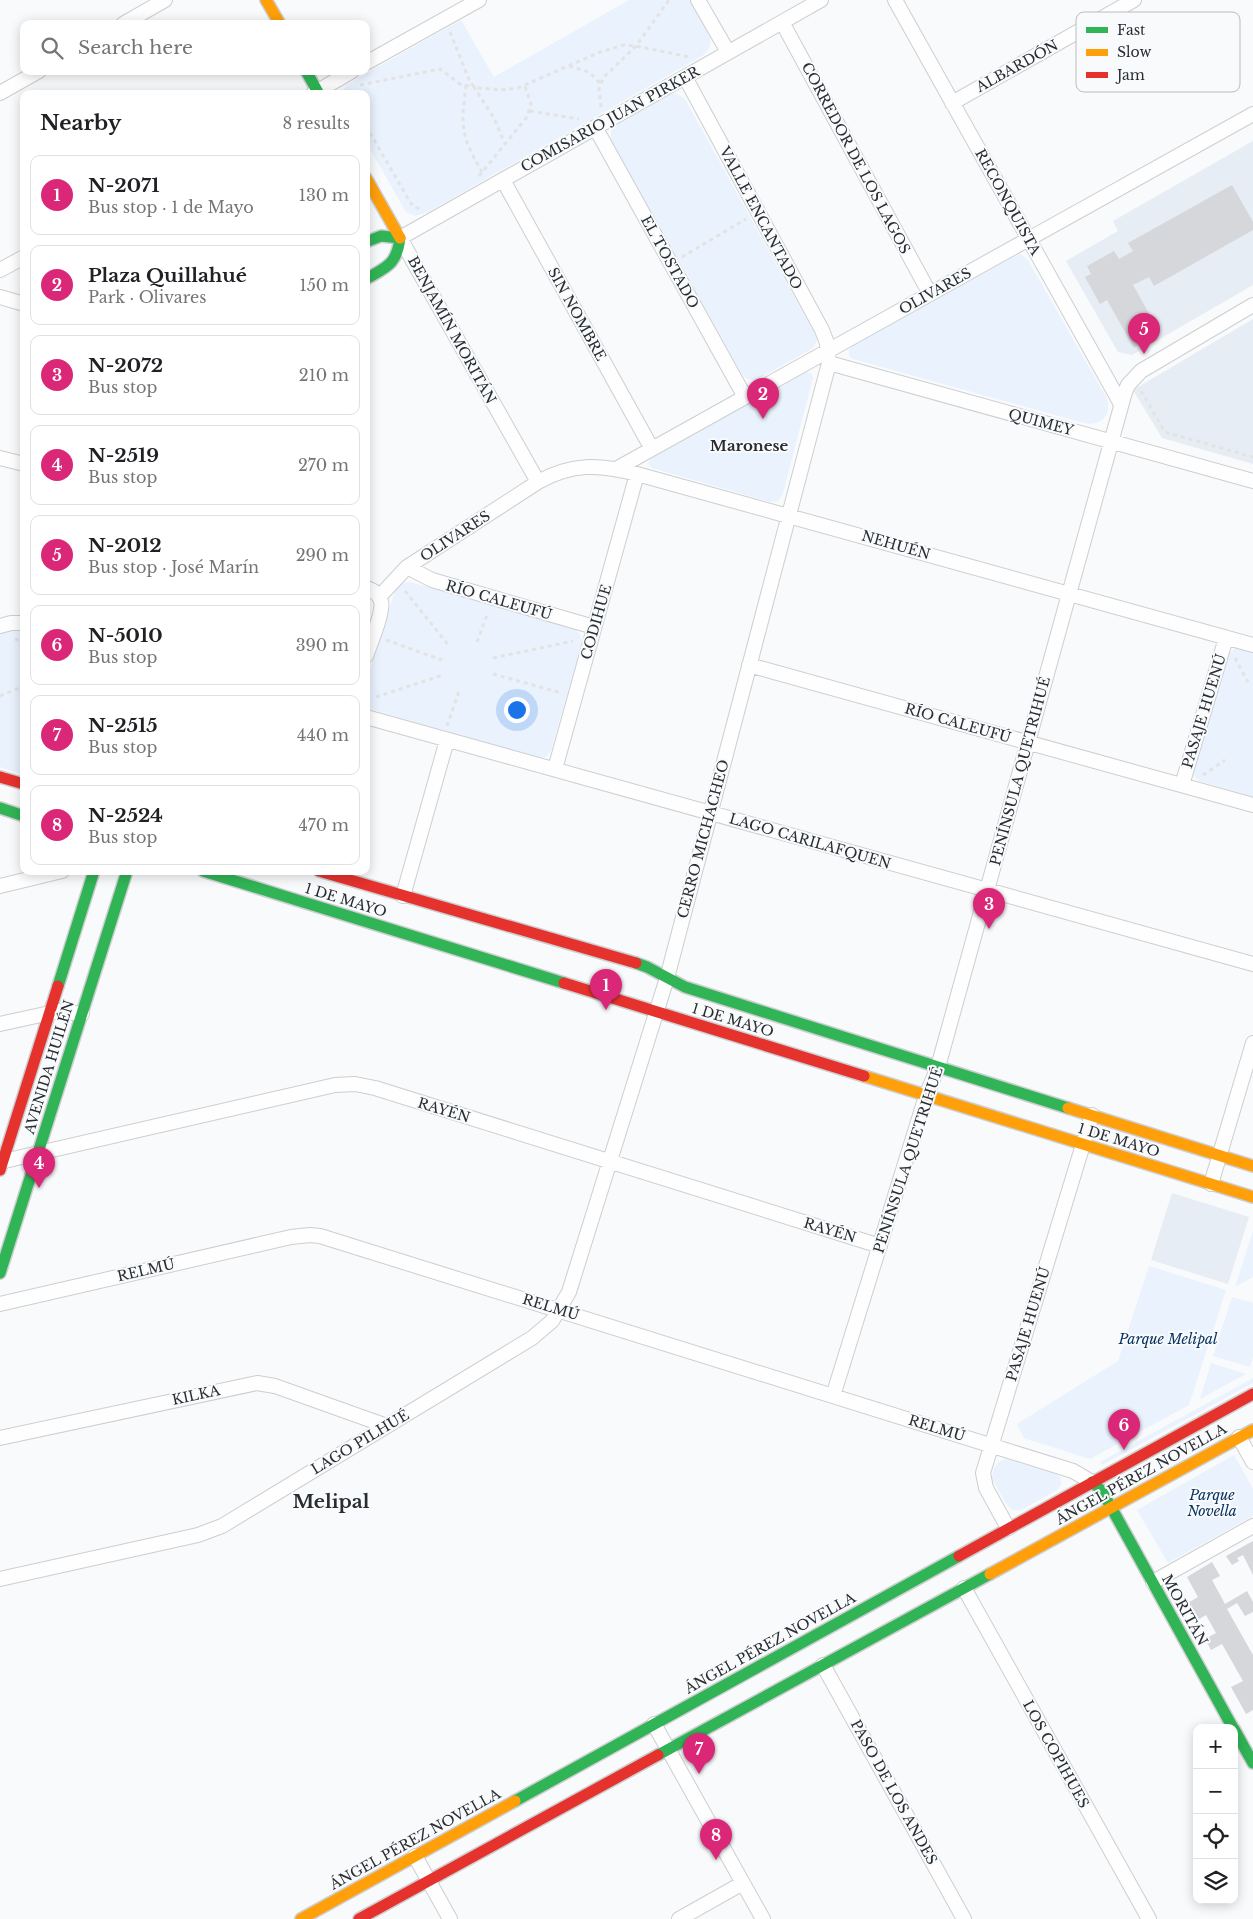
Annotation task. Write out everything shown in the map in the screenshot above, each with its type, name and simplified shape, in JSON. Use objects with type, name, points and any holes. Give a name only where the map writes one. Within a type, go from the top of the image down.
[{"type":"main road","points":[[266,0],[278,20]]},
{"type":"main road","points":[[308,75],[315,90]]},
{"type":"main road","name":"BENJAMÍN MORITÁN","points":[[370,185],[400,238]]},
{"type":"main road","points":[[370,240],[381,236],[400,238],[399,250],[395,260],[386,268],[370,277]]},
{"type":"main road","points":[[0,777],[20,783]]},
{"type":"main road","points":[[0,808],[20,815]]},
{"type":"main road","name":"AVENIDA HUILÉN","points":[[1,1164],[93,875]]},
{"type":"main road","name":"AVENIDA HUILÉN","points":[[0,1273],[126,875]]},
{"type":"main road","name":"1 DE MAYO","points":[[216,875],[1253,1197]]},
{"type":"main road","name":"1 DE MAYO","points":[[332,875],[626,960],[647,967],[685,987],[1253,1166]]},
{"type":"main road","name":"ÁNGEL PÉREZ NOVELLA","points":[[301,1919],[1253,1394]]},
{"type":"main road","name":"ÁNGEL PÉREZ NOVELLA","points":[[359,1919],[1253,1430]]},
{"type":"main road","points":[[1092,1482],[1101,1490],[1111,1507]]},
{"type":"main road","name":"MORITÁN","points":[[1111,1507],[1232,1724]]},
{"type":"main road","name":"MORITÁN","points":[[1238,1735],[1253,1763]]},
{"type":"street","points":[[130,20],[165,0]]},
{"type":"street","points":[[370,61],[478,0]]},
{"type":"street","points":[[698,0],[728,52]]},
{"type":"street","name":"COMISARIO JUAN PIRKER","points":[[400,238],[821,0]]},
{"type":"street","name":"RECONQUISTA","points":[[894,0],[1122,404]]},
{"type":"street","name":"ALBARDÓN","points":[[1113,12],[1134,0]]},
{"type":"street","name":"CORREDOR DE LOS LAGOS","points":[[782,22],[930,294]]},
{"type":"street","name":"ALBARDÓN","points":[[952,103],[1076,33]]},
{"type":"street","points":[[0,93],[32,75]]},
{"type":"street","points":[[321,90],[345,75]]},
{"type":"street","name":"VALLE ENCANTADO","points":[[684,77],[822,330],[828,357]]},
{"type":"street","name":"OLIVARES","points":[[616,469],[745,397],[828,357],[930,294],[1253,114]]},
{"type":"street","name":"EL TOSTADO","points":[[595,127],[745,397]]},
{"type":"street","name":"SIN NOMBRE","points":[[503,180],[652,449]]},
{"type":"street","name":"BENJAMÍN MORITÁN","points":[[400,238],[538,482]]},
{"type":"street","points":[[0,270],[20,259]]},
{"type":"street","points":[[0,297],[20,303]]},
{"type":"street","name":"PENÍNSULA QUETRIHUÉ","points":[[833,1396],[926,1096],[938,1067],[1128,385],[1141,372],[1253,305]]},
{"type":"street","name":"QUIMEY","points":[[828,357],[1253,481]]},
{"type":"street","name":"CERRO MICHACHEO","points":[[559,1310],[573,1281],[667,978],[828,357]]},
{"type":"street","points":[[0,458],[20,463]]},
{"type":"street","name":"NEHUÉN","points":[[538,482],[568,468],[616,469],[1069,594],[1228,644],[1253,645]]},
{"type":"street","name":"CODIHUE","points":[[555,770],[637,474]]},
{"type":"street","name":"OLIVARES","points":[[379,597],[407,568],[538,482]]},
{"type":"street","name":"RÍO CALEUFÚ","points":[[407,568],[432,580],[594,628]]},
{"type":"street","points":[[370,590],[375,592],[382,602],[382,608],[370,644]]},
{"type":"street","name":"PASAJE HUENÚ","points":[[1182,785],[1228,644]]},
{"type":"street","name":"RÍO CALEUFÚ","points":[[749,665],[1253,805]]},
{"type":"street","name":"LAGO CARILAFQUEN","points":[[370,718],[450,732],[555,770],[1253,964]]},
{"type":"street","points":[[403,896],[450,732]]},
{"type":"street","points":[[0,886],[45,875]]},
{"type":"street","points":[[0,1024],[50,1012],[60,1011],[82,1014]]},
{"type":"street","points":[[1211,1184],[1253,1043]]},
{"type":"street","name":"RAYÉN","points":[[1,1164],[346,1084],[364,1085],[880,1246]]},
{"type":"street","name":"PASAJE HUENÚ","points":[[1008,1528],[983,1481],[983,1473],[1092,1115]]},
{"type":"street","name":"RELMÚ","points":[[0,1304],[310,1234],[328,1238],[1073,1471],[1092,1482]]},
{"type":"street","name":"LAGO PILHUÉ","points":[[0,1579],[211,1531],[532,1338],[552,1321],[559,1310]]},
{"type":"street","name":"KILKA","points":[[0,1438],[257,1383],[275,1386],[387,1426]]},
{"type":"street","points":[[1239,1437],[1253,1462]]},
{"type":"street","points":[[1152,1582],[1253,1526]]},
{"type":"street","name":"LOS COPIHUES","points":[[964,1588],[1149,1919]]},
{"type":"street","name":"PASO DE LOS ANDES","points":[[824,1664],[964,1919]]},
{"type":"street","points":[[654,1724],[763,1919]]},
{"type":"street","points":[[415,1856],[450,1919]]},
{"type":"street","points":[[679,1919],[743,1883]]},
{"type":"path","points":[[601,107],[600,83],[603,78],[636,46],[669,0]]},
{"type":"path","points":[[450,31],[467,76],[494,118],[505,144]]},
{"type":"path","points":[[356,85],[440,69],[460,84],[466,86],[510,90],[525,86],[613,48],[636,46],[689,57]]},
{"type":"path","points":[[681,62],[694,54]]},
{"type":"path","points":[[568,66],[589,72],[600,83]]},
{"type":"path","points":[[466,86],[462,119],[463,131],[469,150],[482,172]]},
{"type":"path","points":[[495,167],[478,176],[530,111],[531,104],[525,86]]},
{"type":"path","points":[[594,111],[609,102]]},
{"type":"path","points":[[530,111],[579,119]]},
{"type":"path","points":[[571,124],[586,115]]},
{"type":"path","points":[[370,133],[412,206],[419,209],[426,206]]},
{"type":"path","points":[[741,211],[751,227]]},
{"type":"path","points":[[681,258],[746,219]]},
{"type":"path","points":[[677,249],[686,266]]},
{"type":"path","points":[[1143,386],[1141,391],[1166,432],[1253,457]]},
{"type":"path","points":[[399,595],[411,588]]},
{"type":"path","points":[[406,591],[450,647]]},
{"type":"path","points":[[477,642],[488,610],[497,613]]},
{"type":"path","points":[[569,634],[576,646]]},
{"type":"path","points":[[11,638],[20,641]]},
{"type":"path","points":[[382,648],[384,639],[442,660]]},
{"type":"path","points":[[493,658],[573,641]]},
{"type":"path","points":[[1228,644],[1234,660],[1248,682]]},
{"type":"path","points":[[1234,660],[1242,656]]},
{"type":"path","points":[[493,674],[563,693]]},
{"type":"path","points":[[376,697],[443,675]]},
{"type":"path","points":[[560,702],[565,684]]},
{"type":"path","points":[[0,696],[20,688]]},
{"type":"path","points":[[373,691],[379,703]]},
{"type":"path","points":[[438,724],[450,732],[459,691]]},
{"type":"path","points":[[1200,777],[1206,776],[1225,760]]},
{"type":"path","points":[[1201,767],[1206,776]]},
{"type":"shaded area","points":[[1253,141],[1253,285],[1132,355],[1118,352],[1066,261],[1118,231],[1113,221]]},
{"type":"shaded area","points":[[1253,319],[1253,464],[1162,438],[1133,390]]},
{"type":"shaded area","points":[[1172,1193],[1249,1217],[1228,1284],[1151,1260]]},
{"type":"green space","points":[[629,0],[691,0],[704,21],[710,36],[708,50],[702,56],[428,212],[415,216],[406,212],[370,149],[370,90],[344,90],[346,85],[364,75],[370,75],[370,71],[461,20],[494,77]]},
{"type":"green space","points":[[676,93],[685,99],[817,338],[813,348],[756,380],[747,379],[742,374],[611,140],[611,132],[615,126],[669,95]]},
{"type":"green space","points":[[1021,254],[1028,260],[1106,397],[1108,403],[1107,413],[1101,421],[1090,424],[1084,423],[853,359],[849,356],[849,350],[852,346],[1015,255]]},
{"type":"green space","points":[[805,372],[811,373],[813,378],[783,493],[778,501],[770,502],[652,468],[648,463],[651,459]]},
{"type":"green space","points":[[410,582],[573,629],[579,634],[582,640],[581,646],[551,750],[546,757],[538,758],[370,709],[370,669],[396,588],[402,583]]},
{"type":"green space","points":[[11,629],[20,630],[20,774],[0,767],[0,633]]},
{"type":"green space","points":[[1236,648],[1253,653],[1253,797],[1199,781],[1193,775],[1229,653]]},
{"type":"green space","points":[[1253,1231],[1253,1277],[1235,1287]]},
{"type":"green space","name":"Parque Melipal","points":[[1149,1266],[1226,1290],[1189,1405],[1090,1459],[1024,1438],[1017,1424],[1118,1361]]},
{"type":"green space","name":"Parque Melipal","points":[[1232,1297],[1253,1303],[1253,1357],[1250,1367],[1213,1356]]},
{"type":"green space","name":"Parque Melipal","points":[[1211,1363],[1246,1374],[1200,1399]]},
{"type":"green space","points":[[1253,1378],[1253,1383],[1102,1465],[1100,1462]]},
{"type":"green space","name":"Parque Novella","points":[[1234,1455],[1253,1489],[1253,1516],[1168,1563],[1137,1510]]},
{"type":"green space","points":[[1006,1459],[1056,1474],[1061,1478],[1061,1485],[1057,1490],[1021,1510],[1012,1510],[992,1479],[995,1466]]},
{"type":"building","points":[[1232,185],[1253,222],[1253,230],[1154,286],[1149,277],[1133,285],[1160,333],[1134,348],[1107,300],[1100,304],[1085,277],[1091,274],[1087,266],[1114,251],[1119,259],[1133,251],[1128,243]]},
{"type":"building","points":[[1253,1541],[1253,1575],[1243,1555],[1237,1558],[1239,1561],[1232,1565],[1226,1556]]},
{"type":"building","points":[[1212,1562],[1220,1576],[1212,1580],[1225,1604],[1247,1591],[1253,1602],[1253,1612],[1245,1616],[1237,1603],[1227,1609],[1253,1655],[1253,1710],[1246,1714],[1231,1687],[1243,1681],[1222,1644],[1211,1650],[1205,1639],[1216,1633],[1206,1615],[1196,1621],[1186,1604],[1198,1597],[1187,1577]]},
{"type":"traffic: fast","points":[[308,75],[317,90]]},
{"type":"traffic: fast","points":[[370,240],[381,236],[400,238]]},
{"type":"traffic: fast","points":[[370,277],[390,264],[399,247],[400,238]]},
{"type":"traffic: fast","points":[[0,808],[20,815]]},
{"type":"traffic: fast","points":[[58,986],[93,875]]},
{"type":"traffic: fast","points":[[0,1273],[126,875]]},
{"type":"traffic: fast","points":[[216,875],[564,983]]},
{"type":"traffic: fast","points":[[636,963],[685,987],[1068,1108]]},
{"type":"traffic: fast","points":[[1092,1482],[1101,1490],[1111,1507],[1231,1724]]},
{"type":"traffic: fast","points":[[515,1801],[959,1556]]},
{"type":"traffic: fast","points":[[658,1755],[990,1574]]},
{"type":"traffic: fast","points":[[1238,1736],[1253,1763]]},
{"type":"traffic: slow","points":[[266,0],[278,20]]},
{"type":"traffic: slow","points":[[370,185],[400,238]]},
{"type":"traffic: slow","points":[[864,1076],[1253,1197]]},
{"type":"traffic: slow","points":[[1068,1108],[1253,1166]]},
{"type":"traffic: slow","points":[[990,1574],[1253,1430]]},
{"type":"traffic: slow","points":[[301,1919],[515,1801]]},
{"type":"traffic: jam","points":[[0,777],[20,783]]},
{"type":"traffic: jam","points":[[333,875],[636,963]]},
{"type":"traffic: jam","points":[[564,983],[864,1076]]},
{"type":"traffic: jam","points":[[0,1170],[58,986]]},
{"type":"traffic: jam","points":[[959,1556],[1253,1394]]},
{"type":"traffic: jam","points":[[359,1919],[658,1755]]},
{"type":"place","name":"N-2012","points":[[1144,354]]},
{"type":"place","name":"Plaza Quillahué","points":[[763,419]]},
{"type":"place","name":"N-2072","points":[[989,929]]},
{"type":"place","name":"N-2071","points":[[606,1010]]},
{"type":"place","name":"N-2519","points":[[39,1188]]},
{"type":"place","name":"N-5010","points":[[1124,1450]]},
{"type":"place","name":"N-2515","points":[[699,1774]]},
{"type":"place","name":"N-2524","points":[[716,1860]]},
{"type":"district","name":"Maronese","points":[[749,445]]},
{"type":"district","name":"Melipal","points":[[331,1501]]}]
